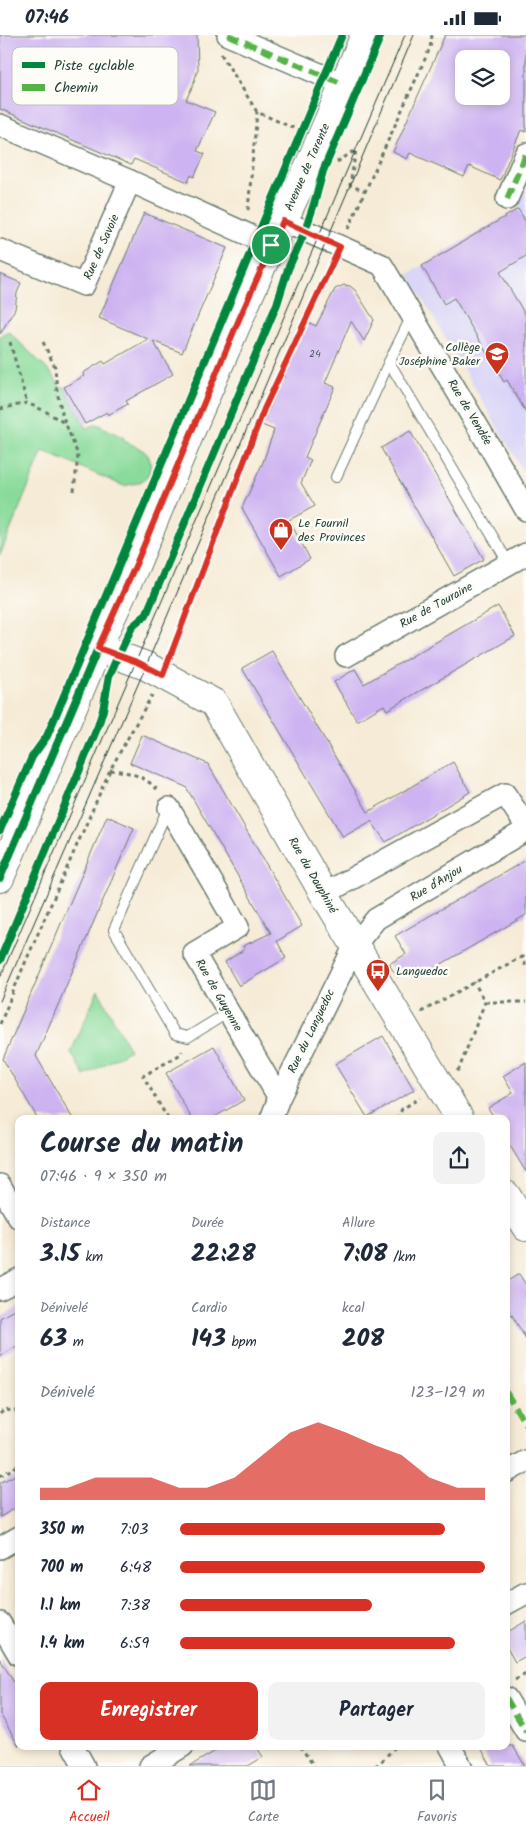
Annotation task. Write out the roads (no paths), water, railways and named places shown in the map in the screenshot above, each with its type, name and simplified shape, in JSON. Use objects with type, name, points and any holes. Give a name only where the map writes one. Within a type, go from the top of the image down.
[{"type":"street","name":"Avenue de Tarente","points":[[0,878],[98,648],[140,555],[197,415],[271,245],[309,166],[365,35]]},
{"type":"street","points":[[222,41],[343,84]]},
{"type":"street","points":[[0,125],[271,245]]},
{"type":"street","points":[[507,199],[526,154]]},
{"type":"street","name":"Rue de Savoie","points":[[0,250],[84,285],[130,181]]},
{"type":"street","name":"Rue de Vendée","points":[[283,221],[382,265],[526,510]]},
{"type":"street","name":"Rue de Touraine","points":[[346,656],[518,559]]},
{"type":"street","name":"Rue du Dauphiné","points":[[98,648],[137,662],[214,703],[324,894],[458,1115]]},
{"type":"street","points":[[324,894],[505,794],[526,825]]},
{"type":"street","name":"Rue de Guyenne","points":[[169,807],[238,927],[194,953],[279,1098]]},
{"type":"street","name":"Rue d'Anjou","points":[[355,945],[376,919],[526,830]]},
{"type":"street","name":"Rue du Languedoc","points":[[273,1115],[279,1098],[355,945]]},
{"type":"street","points":[[0,1185],[15,1211]]},
{"type":"street","points":[[510,1201],[526,1227]]},
{"type":"street","points":[[0,1289],[15,1281]]},
{"type":"street","points":[[510,1470],[526,1461]]},
{"type":"street","points":[[0,1548],[15,1539]]},
{"type":"street","points":[[510,1602],[526,1593]]},
{"type":"street","points":[[0,1623],[15,1648]]},
{"type":"street","points":[[510,1705],[526,1731]]},
{"type":"street","points":[[75,1750],[84,1766]]},
{"type":"street","points":[[150,1766],[176,1750]]},
{"type":"street","points":[[452,1750],[461,1766]]},
{"type":"lane","points":[[336,477],[412,315]]},
{"type":"lane","points":[[389,362],[518,559]]},
{"type":"lane","points":[[169,807],[114,930],[175,1034],[188,1037],[229,1013]]},
{"type":"tram line","points":[[0,978],[405,35]]},
{"type":"tram line","points":[[0,1001],[146,666],[414,35]]},
{"type":"place","name":"Collège Joséphine Baker","points":[[497,375]]},
{"type":"place","name":"Le Fournil des Provinces","points":[[281,551]]},
{"type":"place","name":"Languedoc","points":[[378,992]]}]
